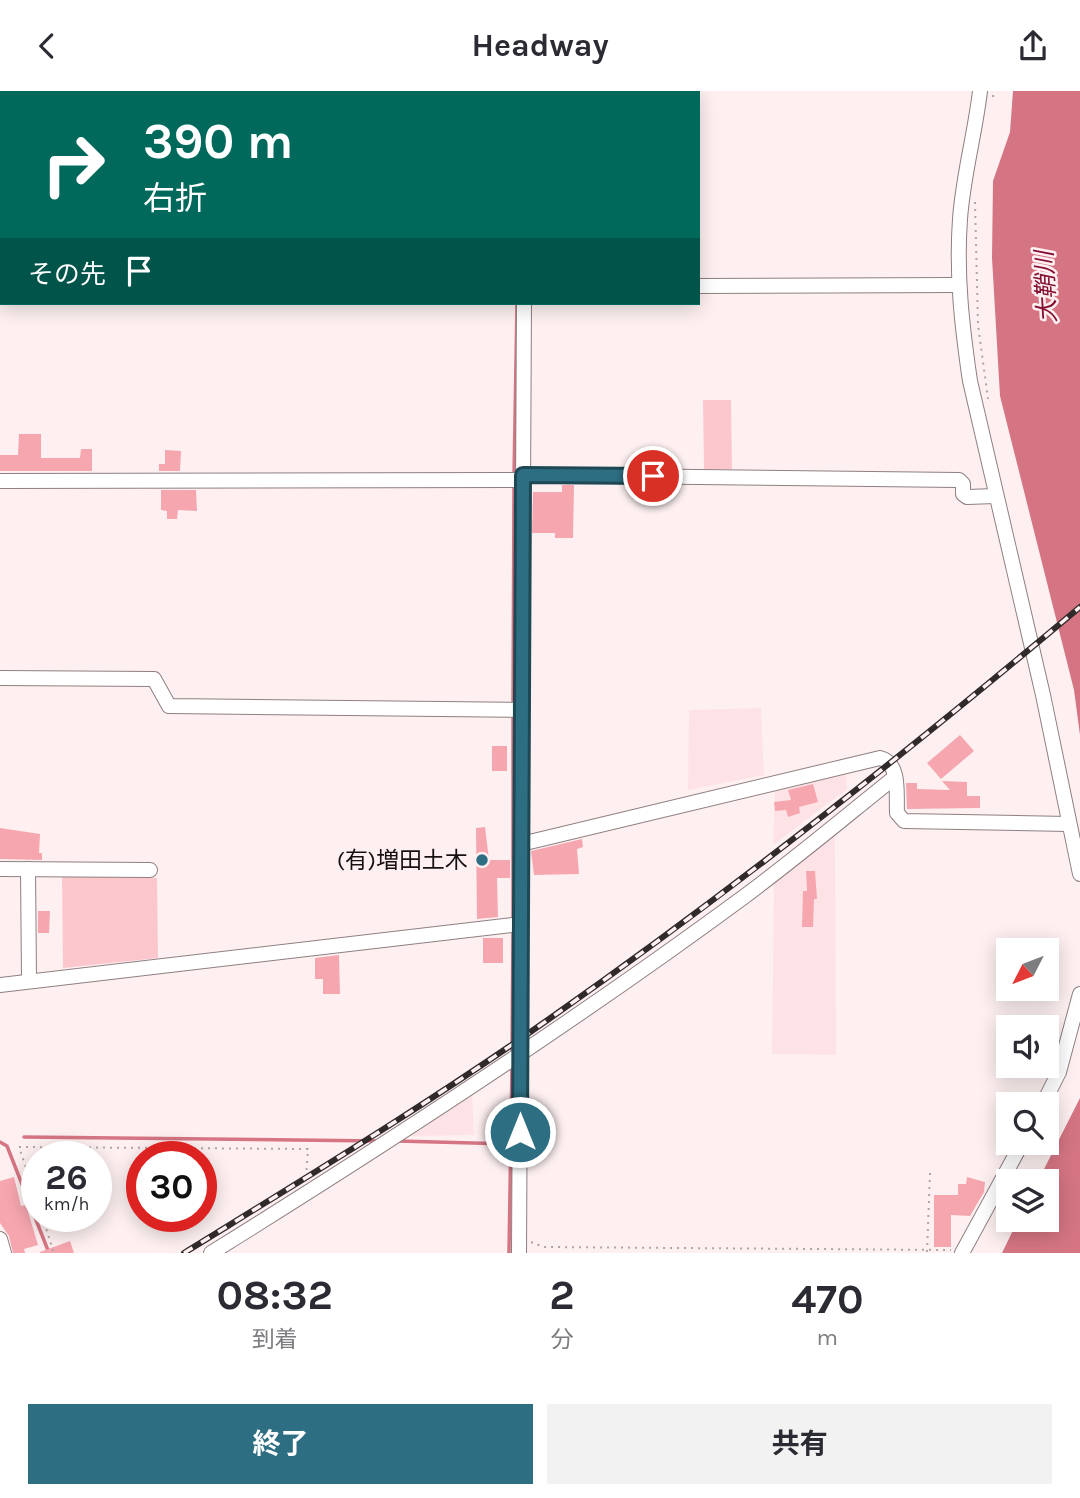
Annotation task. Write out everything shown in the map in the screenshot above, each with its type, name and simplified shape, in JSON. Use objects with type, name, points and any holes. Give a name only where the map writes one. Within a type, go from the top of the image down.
[{"type":"street","points":[[980,91],[960,220],[958,285],[970,381],[1043,695],[1080,874]]},
{"type":"street","points":[[700,286],[958,285]]},
{"type":"street","points":[[519,1245],[515,1056],[516,924],[521,844],[517,709],[524,305]]},
{"type":"street","points":[[0,481],[519,478],[959,480],[967,497],[995,496]]},
{"type":"street","points":[[0,678],[154,679],[169,706],[517,709]]},
{"type":"street","points":[[521,844],[880,758],[887,760],[893,767],[897,813],[904,821],[1069,824]]},
{"type":"street","points":[[211,1253],[399,1136],[515,1056],[746,895],[895,777]]},
{"type":"street","points":[[0,869],[150,870]]},
{"type":"street","points":[[28,869],[29,979]]},
{"type":"street","points":[[0,985],[29,979],[516,924]]},
{"type":"street","points":[[1048,1092],[1059,1072],[1080,994]]},
{"type":"street","points":[[962,1252],[1015,1155]]},
{"type":"street","points":[[0,1239],[4,1253]]},
{"type":"path","points":[[992,102],[994,91]]},
{"type":"path","points":[[975,195],[978,325],[989,408]]},
{"type":"path","points":[[112,1148],[308,1149],[306,1195]]},
{"type":"path","points":[[926,1253],[930,1173]]},
{"type":"path","points":[[47,1232],[54,1253]]},
{"type":"path","points":[[519,1245],[962,1252]]},
{"type":"shaded area","points":[[703,400],[731,400],[732,469],[704,469]]},
{"type":"shaded area","points":[[761,708],[764,775],[688,790],[689,710]]},
{"type":"shaded area","points":[[846,770],[847,789],[773,845],[775,790]]},
{"type":"shaded area","points":[[835,834],[836,1055],[772,1054],[774,880]]},
{"type":"shaded area","points":[[62,876],[157,878],[158,958],[63,968]]},
{"type":"shaded area","points":[[472,1093],[474,1135],[407,1136]]},
{"type":"water","name":"大鞘川","points":[[1013,91],[1080,91],[1080,735],[1074,690],[1000,396],[992,258],[993,181],[1010,132]]},
{"type":"water","points":[[1080,1098],[1080,1253],[1002,1253],[1012,1232],[1059,1232],[1059,1169],[1044,1169],[1051,1155],[1059,1155],[1059,1140]]},
{"type":"building","points":[[19,434],[41,434],[41,458],[80,458],[81,449],[92,449],[92,471],[0,471],[0,455],[18,455]]},
{"type":"building","points":[[165,450],[181,451],[180,471],[159,471],[159,464],[165,464]]},
{"type":"building","points":[[562,485],[574,485],[573,538],[555,538],[555,533],[532,533],[533,492],[562,492]]},
{"type":"building","points":[[161,490],[196,490],[197,511],[178,510],[177,519],[167,519],[167,511],[161,510]]},
{"type":"building","points":[[960,735],[974,751],[941,779],[927,763]]},
{"type":"building","points":[[492,746],[507,746],[507,771],[492,771]]},
{"type":"building","points":[[942,781],[967,782],[967,796],[980,796],[980,808],[907,809],[906,783],[917,783],[917,789],[950,790]]},
{"type":"building","points":[[813,784],[818,802],[799,807],[800,813],[788,817],[786,810],[775,811],[774,802],[791,800],[788,790]]},
{"type":"building","points":[[485,827],[489,860],[510,860],[510,878],[497,878],[498,917],[477,919],[476,828]]},
{"type":"building","points":[[0,828],[40,834],[39,853],[42,853],[42,860],[0,859]]},
{"type":"building","points":[[582,839],[583,847],[577,849],[579,874],[534,875],[531,851]]},
{"type":"building","points":[[806,871],[815,871],[817,899],[814,899],[813,927],[802,927],[803,891],[807,891]]},
{"type":"building","points":[[38,911],[50,911],[49,933],[38,933]]},
{"type":"building","points":[[483,938],[503,938],[503,963],[483,963]]},
{"type":"building","points":[[339,955],[340,994],[323,994],[323,979],[315,979],[315,958]]},
{"type":"building","points":[[14,1177],[21,1206],[21,1232],[34,1232],[38,1245],[24,1249],[25,1253],[13,1253],[9,1236],[0,1223],[0,1181]]},
{"type":"building","points":[[967,1177],[985,1182],[984,1192],[970,1216],[951,1215],[951,1247],[934,1247],[934,1195],[958,1195],[958,1184],[966,1184]]},
{"type":"building","points":[[70,1241],[74,1253],[40,1253],[40,1252]]},
{"type":"waterway","points":[[514,476],[517,305]]},
{"type":"waterway","points":[[513,707],[514,483]]},
{"type":"waterway","points":[[513,714],[513,920]]},
{"type":"waterway","points":[[512,1053],[513,928]]},
{"type":"waterway","points":[[509,1253],[512,1064]]},
{"type":"waterway","points":[[24,1137],[379,1141]]},
{"type":"waterway","points":[[397,1141],[511,1144]]},
{"type":"waterway","points":[[0,1142],[7,1146],[49,1253]]},
{"type":"railway","points":[[184,1253],[459,1080],[618,970],[819,819],[1080,607]]},
{"type":"place","name":"(有)増田土木","points":[[482,860]]},
{"type":"route","points":[[520,1132],[523,475],[653,476]]}]
